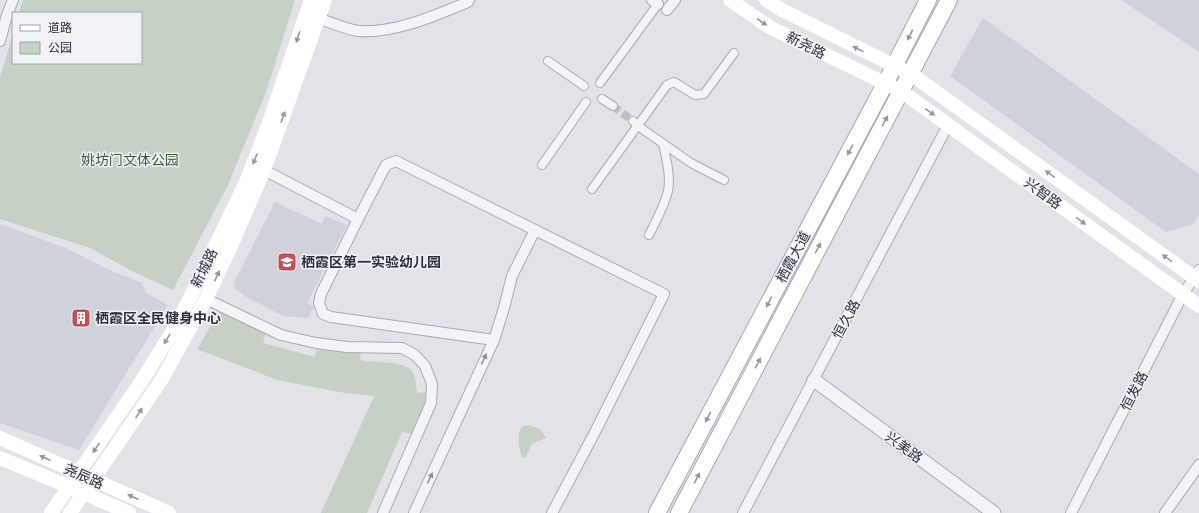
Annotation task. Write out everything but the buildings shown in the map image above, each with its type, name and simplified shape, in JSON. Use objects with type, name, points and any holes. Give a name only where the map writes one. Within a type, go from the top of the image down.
[{"type":"main road","name":"新城路","points":[[51,513],[141,382],[174,329],[195,288],[251,168],[268,126],[311,0]]},
{"type":"main road","name":"新城路","points":[[70,513],[162,379],[206,299],[264,170],[324,0]]},
{"type":"main road","name":"新尧路","points":[[730,0],[772,28],[885,84]]},
{"type":"main road","name":"新尧路","points":[[766,0],[782,10],[893,66]]},
{"type":"main road","name":"栖霞大道","points":[[658,513],[928,0]]},
{"type":"main road","name":"栖霞大道","points":[[679,513],[949,0]]},
{"type":"main road","name":"兴智路","points":[[893,66],[911,74],[1198,276]]},
{"type":"main road","name":"兴智路","points":[[885,84],[901,91],[1199,306]]},
{"type":"main road","name":"尧辰路","points":[[0,438],[169,513]]},
{"type":"main road","name":"尧辰路","points":[[0,458],[129,513]]},
{"type":"street","points":[[0,41],[13,0]]},
{"type":"street","points":[[318,18],[358,31],[386,30],[434,17],[468,2],[469,0]]},
{"type":"street","points":[[667,10],[674,0]]},
{"type":"street","points":[[600,83],[655,2]]},
{"type":"street","points":[[592,189],[635,123],[667,85],[674,82],[695,95],[704,94],[734,53]]},
{"type":"street","points":[[548,61],[584,86]]},
{"type":"street","points":[[602,99],[613,106]]},
{"type":"street","points":[[542,165],[586,102]]},
{"type":"street","points":[[635,123],[691,163],[724,180]]},
{"type":"street","name":"恒久路","points":[[743,513],[948,125]]},
{"type":"street","points":[[649,235],[662,211],[668,190],[668,173],[663,144]]},
{"type":"street","points":[[494,340],[331,317],[323,314],[319,303],[321,294],[386,165],[396,161],[664,294],[595,432],[552,513]]},
{"type":"street","points":[[264,170],[358,219]]},
{"type":"street","points":[[414,513],[494,340],[512,276],[535,230]]},
{"type":"street","name":"恒发路","points":[[1071,513],[1183,294],[1198,276]]},
{"type":"street","points":[[206,299],[281,335],[316,343],[347,347],[402,348],[415,355],[425,366],[432,384],[431,403],[383,513]]},
{"type":"street","name":"兴美路","points":[[814,380],[994,513]]},
{"type":"street","points":[[1165,513],[1199,465]]},
{"type":"shaded area","points":[[1121,0],[1199,0],[1199,52]]},
{"type":"shaded area","points":[[983,18],[1199,174],[1199,214],[1194,224],[1166,232],[950,76]]},
{"type":"shaded area","name":"栖霞区第一实验幼儿园","points":[[275,202],[322,224],[325,216],[347,225],[307,303],[314,307],[308,318],[283,316],[246,297],[234,288],[235,281]]},
{"type":"shaded area","points":[[0,224],[66,248],[107,269],[142,283],[146,293],[168,305],[79,450],[0,423]]},
{"type":"green space","name":"姚坊门文体公园","points":[[23,0],[295,0],[266,92],[228,185],[173,290],[134,272],[90,248],[0,219],[0,77],[12,37],[12,64],[142,64],[142,12],[19,12]]},
{"type":"green space","points":[[220,310],[266,333],[263,343],[315,357],[317,347],[361,351],[360,360],[399,364],[412,371],[417,393],[426,392],[424,405],[413,434],[402,432],[367,513],[321,513],[374,396],[345,393],[277,380],[197,349]]},
{"type":"green space","points":[[528,425],[540,429],[546,438],[532,444],[526,457],[523,458],[519,447],[519,433],[522,427]]},
{"type":"tunnel","points":[[613,106],[633,121]]},
{"type":"place","name":"栖霞区第一实验幼儿园","points":[[287,262]]},
{"type":"place","name":"栖霞区全民健身中心","points":[[81,318]]}]
